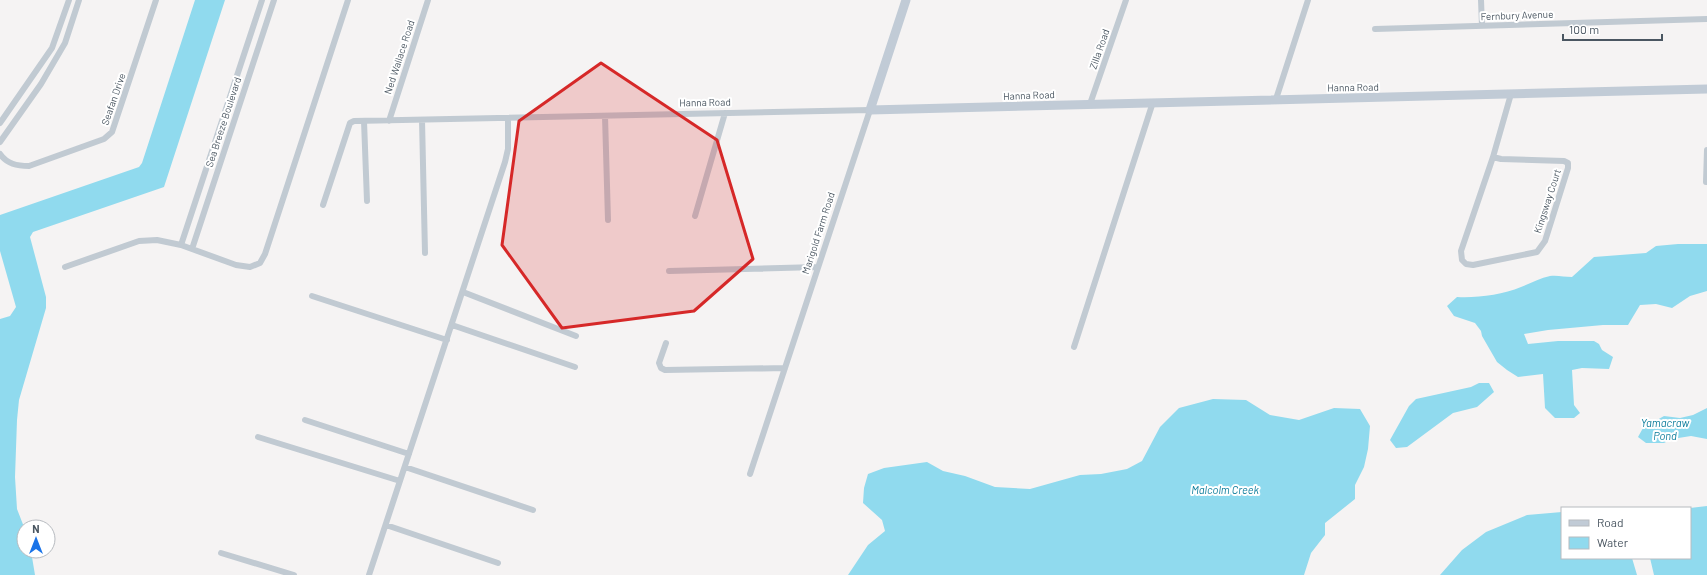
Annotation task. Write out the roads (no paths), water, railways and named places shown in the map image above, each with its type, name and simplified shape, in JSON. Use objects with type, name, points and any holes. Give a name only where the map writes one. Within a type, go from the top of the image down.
[{"type":"street","points":[[0,123],[52,48],[69,0]]},
{"type":"street","points":[[0,142],[41,84],[65,43],[79,0]]},
{"type":"street","name":"Seafan Drive","points":[[0,154],[4,160],[17,166],[29,166],[104,139],[112,132],[156,0]]},
{"type":"street","name":"Sea Breeze Boulevard","points":[[181,245],[262,0]]},
{"type":"street","name":"Sea Breeze Boulevard","points":[[192,249],[274,0]]},
{"type":"street","points":[[65,267],[140,241],[157,240],[181,245],[236,265],[250,268],[260,263],[263,259],[348,0]]},
{"type":"street","name":"Ned Wallace Road","points":[[388,121],[428,0]]},
{"type":"street","name":"Marigold Farm Road","points":[[750,474],[906,0]]},
{"type":"street","name":"Zilla Road","points":[[1090,104],[1126,0]]},
{"type":"street","points":[[1276,99],[1308,0]]},
{"type":"street","points":[[1481,0],[1482,26]]},
{"type":"street","name":"Fernbury Avenue","points":[[1375,29],[1707,19]]},
{"type":"street","name":"Hanna Road","points":[[323,205],[351,122],[1707,89]]},
{"type":"street","name":"Kingsway Court","points":[[1493,157],[1501,159],[1564,161],[1568,163],[1568,168],[1545,240],[1537,252],[1473,265],[1466,264],[1462,260],[1461,251],[1493,157],[1511,94]]},
{"type":"street","points":[[1074,346],[1153,102]]},
{"type":"street","points":[[695,216],[725,113]]},
{"type":"street","points":[[605,116],[608,220]]},
{"type":"street","points":[[369,575],[507,156],[508,118]]},
{"type":"street","points":[[422,120],[425,253]]},
{"type":"street","points":[[364,121],[367,201]]},
{"type":"street","points":[[1706,182],[1707,150]]},
{"type":"street","points":[[669,271],[818,267]]},
{"type":"street","points":[[463,292],[576,336]]},
{"type":"street","points":[[312,296],[447,340]]},
{"type":"street","points":[[452,325],[575,367]]},
{"type":"street","points":[[666,343],[659,363],[661,368],[666,370],[785,368]]},
{"type":"street","points":[[305,420],[409,454]]},
{"type":"street","points":[[258,437],[400,481]]},
{"type":"street","points":[[405,467],[533,510]]},
{"type":"street","points":[[386,525],[498,563]]},
{"type":"street","points":[[221,553],[294,575]]},
{"type":"water","points":[[195,0],[225,0],[164,187],[33,232],[30,237],[46,297],[46,308],[19,400],[15,477],[17,509],[21,519],[16,519],[16,559],[32,559],[35,575],[0,575],[0,319],[10,316],[16,307],[0,251],[0,215],[139,167],[142,163]]},
{"type":"water","points":[[1707,244],[1707,291],[1690,296],[1672,308],[1656,304],[1640,305],[1628,325],[1603,325],[1548,330],[1524,334],[1528,344],[1558,341],[1594,341],[1599,344],[1602,350],[1613,357],[1609,369],[1582,368],[1572,370],[1574,405],[1580,413],[1574,418],[1555,418],[1545,408],[1543,374],[1518,377],[1507,370],[1497,362],[1482,336],[1481,331],[1475,323],[1454,316],[1447,306],[1457,297],[1498,294],[1514,290],[1550,276],[1572,277],[1594,257],[1646,253],[1656,246]]},
{"type":"water","points":[[1479,383],[1489,383],[1494,392],[1477,407],[1453,413],[1407,447],[1396,448],[1390,440],[1409,406],[1416,399],[1471,387]]},
{"type":"water","name":"Malcolm Creek","points":[[1213,399],[1246,400],[1270,415],[1299,420],[1334,408],[1360,409],[1370,426],[1368,449],[1364,467],[1355,485],[1355,499],[1325,523],[1325,535],[1311,553],[1304,575],[848,575],[868,545],[885,531],[882,520],[863,503],[864,488],[868,474],[884,468],[927,462],[943,471],[965,476],[995,487],[1030,489],[1080,475],[1101,474],[1127,469],[1142,461],[1160,427],[1179,408]]},
{"type":"water","name":"Yamacraw Pond","points":[[1707,408],[1707,439],[1691,436],[1672,439],[1664,443],[1646,443],[1638,437],[1643,428],[1664,416],[1680,418],[1693,415]]},
{"type":"water","points":[[1707,506],[1707,575],[1654,575],[1650,559],[1691,559],[1691,508]]},
{"type":"water","points":[[1561,512],[1561,559],[1632,559],[1637,575],[1440,575],[1462,550],[1486,532],[1527,515]]}]
